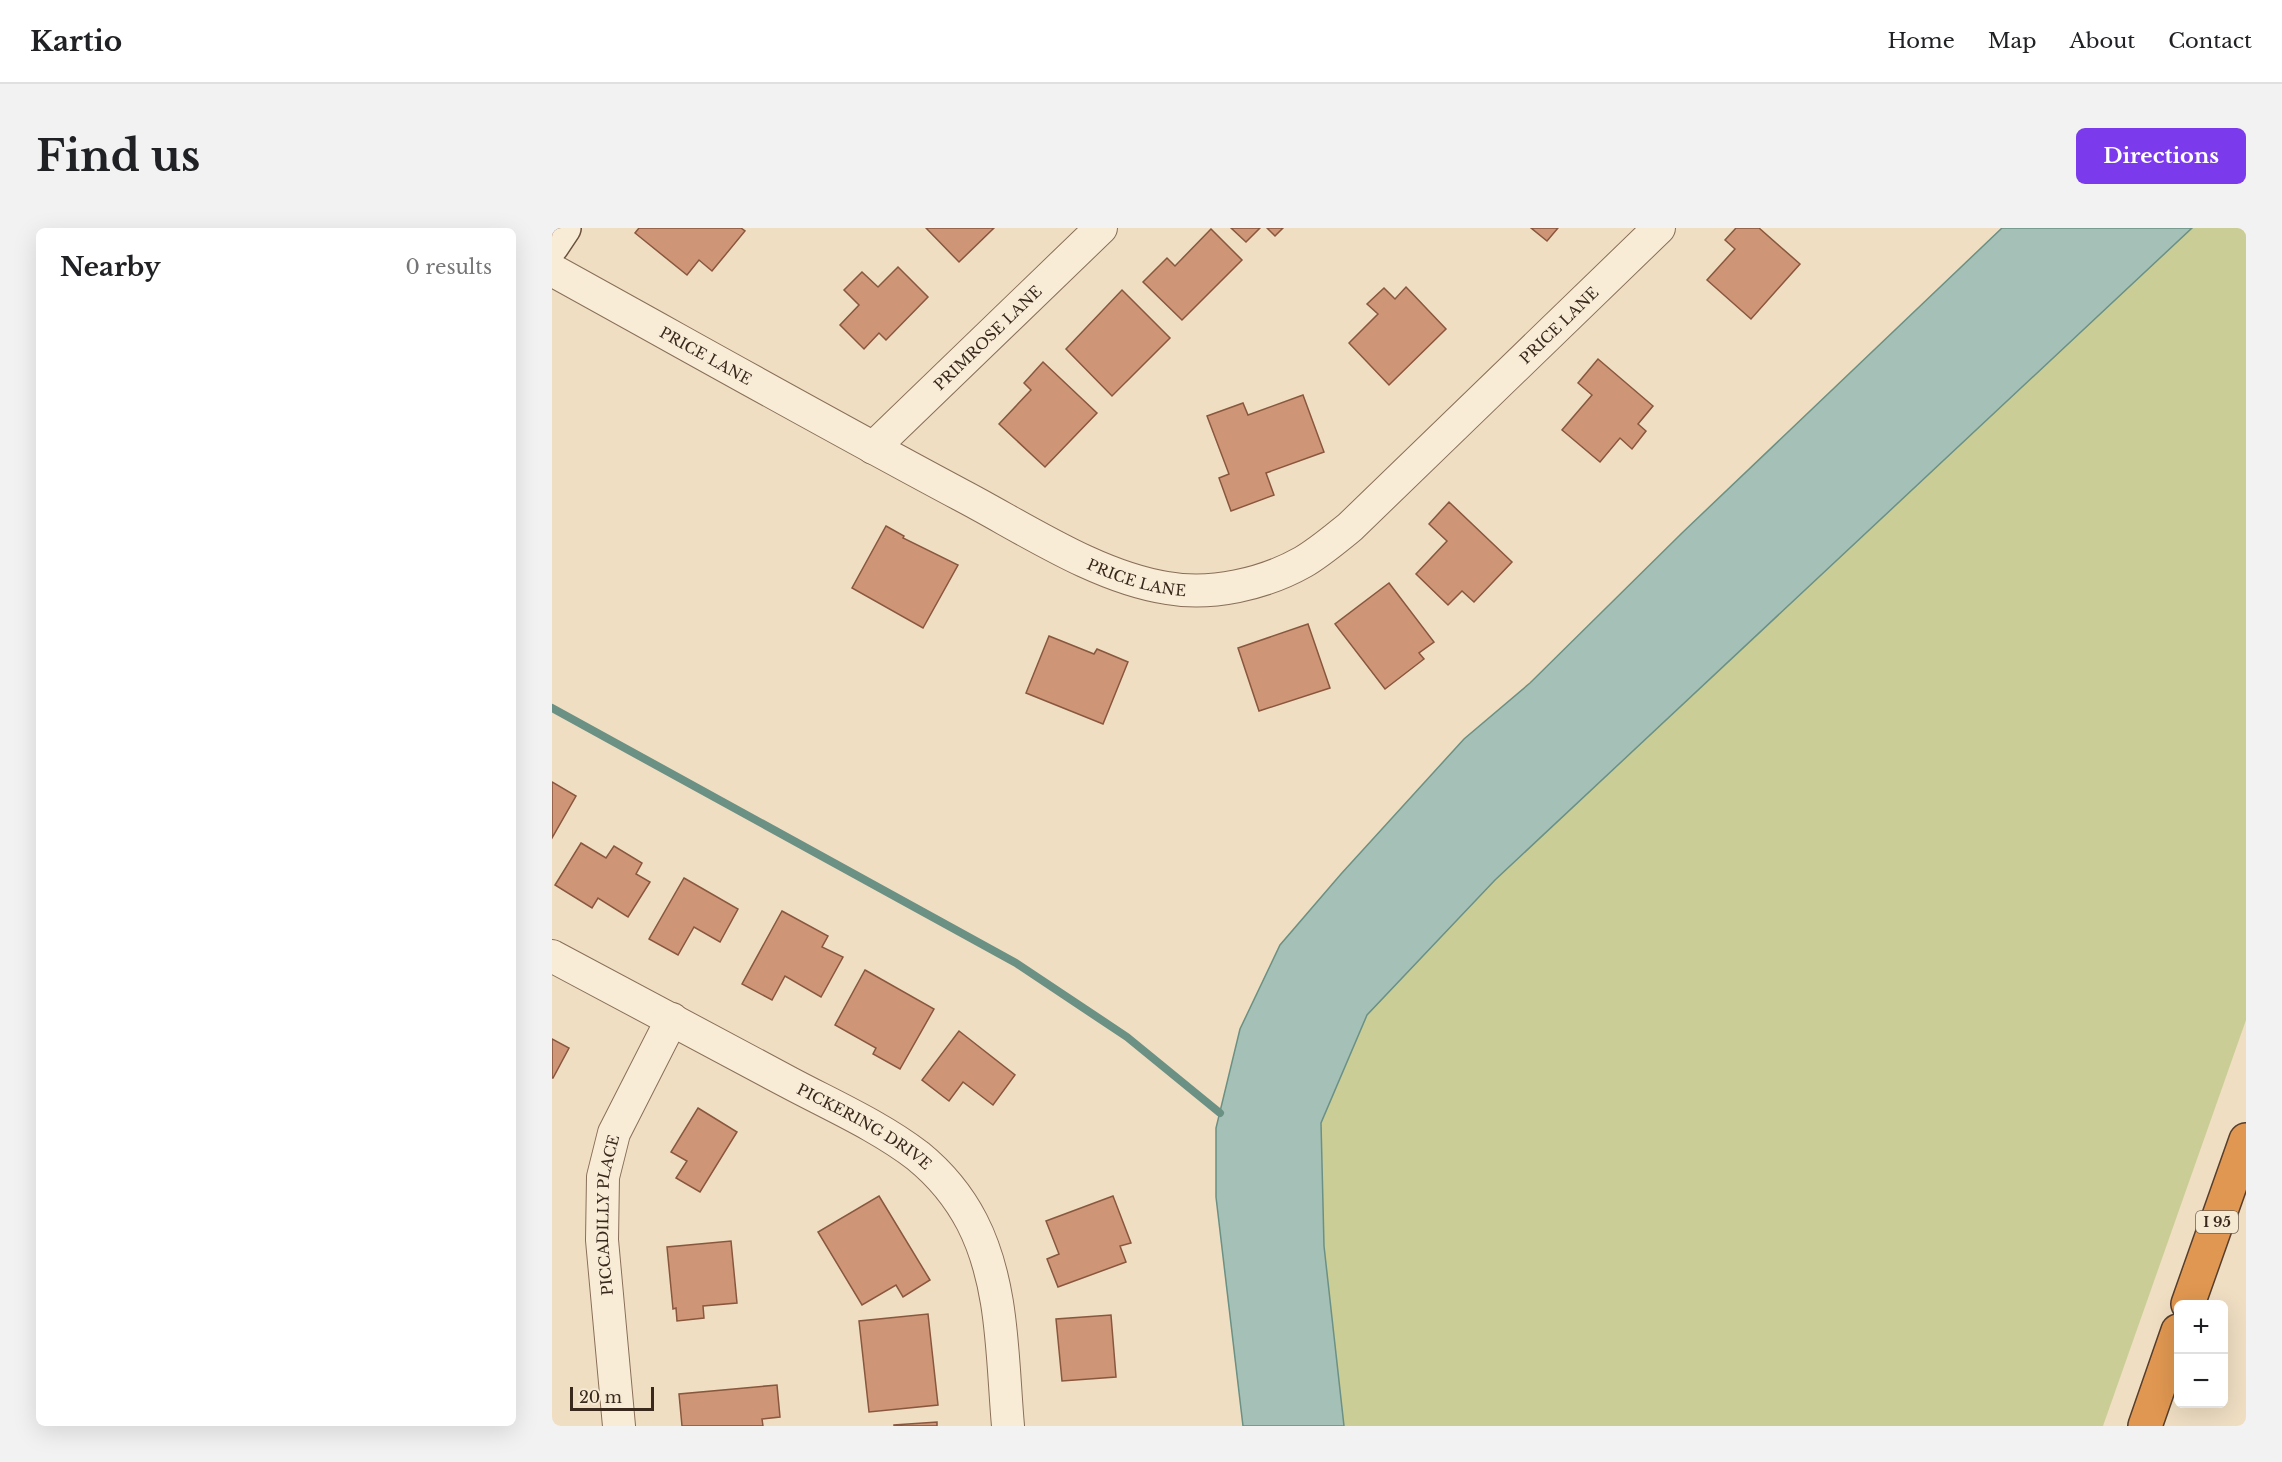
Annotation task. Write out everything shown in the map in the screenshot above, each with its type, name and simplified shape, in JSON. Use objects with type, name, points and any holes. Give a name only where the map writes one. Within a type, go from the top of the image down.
[{"type":"highway","name":"I 95","points":[[2190,1300],[2246,1140]]},
{"type":"highway","points":[[2145,1426],[2174,1343]]},
{"type":"street","points":[[552,246],[564,228]]},
{"type":"street","name":"PRIMROSE LANE","points":[[873,448],[1101,228]]},
{"type":"street","name":"PRICE LANE","points":[[552,270],[873,448],[1085,561],[1126,578],[1168,589],[1185,590],[1249,583],[1302,562],[1328,545],[1350,527],[1659,228]]},
{"type":"street","name":"PICKERING DRIVE","points":[[552,956],[880,1132],[918,1156],[943,1179],[963,1205],[972,1222],[991,1273],[997,1309],[1008,1426]]},
{"type":"street","name":"PICCADILLY PLACE","points":[[619,1426],[602,1240],[603,1177],[614,1133],[672,1019]]},
{"type":"green space","points":[[2192,228],[2246,228],[2246,1020],[2103,1426],[1344,1426],[1324,1246],[1321,1123],[1367,1015],[1495,880]]},
{"type":"water","points":[[2002,228],[2192,228],[1495,880],[1367,1015],[1321,1123],[1324,1246],[1344,1426],[1243,1426],[1216,1197],[1216,1128],[1240,1029],[1280,945],[1341,874],[1464,739],[1530,683],[1682,533]]},
{"type":"building","points":[[639,228],[741,228],[745,231],[712,271],[699,260],[687,275],[635,233]]},
{"type":"building","points":[[926,228],[994,228],[959,262]]},
{"type":"building","points":[[1231,228],[1260,228],[1246,242]]},
{"type":"building","points":[[1267,228],[1283,228],[1275,236]]},
{"type":"building","points":[[1531,228],[1558,228],[1547,241]]},
{"type":"building","points":[[1736,228],[1759,228],[1800,264],[1751,319],[1707,280],[1735,249],[1725,240]]},
{"type":"building","points":[[1211,229],[1242,260],[1182,320],[1143,282],[1167,258],[1175,266]]},
{"type":"building","points":[[898,267],[928,297],[886,340],[879,333],[864,349],[840,325],[859,305],[844,290],[862,272],[878,287]]},
{"type":"building","points":[[1406,287],[1446,329],[1389,385],[1349,343],[1378,314],[1367,304],[1384,288],[1395,299]]},
{"type":"building","points":[[1122,290],[1170,338],[1112,396],[1066,349]]},
{"type":"building","points":[[1598,359],[1653,406],[1638,424],[1646,431],[1632,449],[1620,438],[1600,462],[1562,430],[1592,395],[1578,383]]},
{"type":"building","points":[[1043,362],[1097,413],[1045,467],[999,424],[1031,390],[1024,383]]},
{"type":"building","points":[[1303,395],[1324,452],[1266,473],[1274,495],[1231,511],[1219,478],[1229,474],[1207,416],[1243,403],[1248,415]]},
{"type":"building","points":[[1449,502],[1512,562],[1474,602],[1462,591],[1448,605],[1416,574],[1447,541],[1429,524]]},
{"type":"building","points":[[886,526],[904,536],[903,538],[958,565],[923,628],[852,588]]},
{"type":"building","points":[[1389,583],[1434,642],[1419,653],[1424,659],[1385,689],[1335,624]]},
{"type":"building","points":[[1308,624],[1330,688],[1259,711],[1238,648]]},
{"type":"building","points":[[1049,636],[1094,654],[1097,649],[1128,662],[1103,724],[1026,693]]},
{"type":"building","points":[[552,782],[576,796],[552,838]]},
{"type":"building","points":[[581,843],[606,858],[614,846],[642,863],[636,874],[650,882],[628,917],[598,898],[592,908],[555,885]]},
{"type":"building","points":[[684,878],[738,909],[720,942],[694,927],[678,955],[649,939]]},
{"type":"building","points":[[782,911],[828,936],[822,947],[843,957],[821,997],[785,976],[772,1000],[742,984]]},
{"type":"building","points":[[865,970],[934,1009],[900,1069],[873,1054],[876,1048],[835,1025]]},
{"type":"building","points":[[959,1031],[1015,1075],[993,1105],[963,1082],[949,1101],[922,1080]]},
{"type":"building","points":[[552,1039],[569,1048],[553,1078],[552,1078]]},
{"type":"building","points":[[698,1108],[737,1132],[700,1192],[676,1178],[687,1161],[671,1152]]},
{"type":"building","points":[[879,1196],[930,1280],[903,1297],[896,1285],[862,1305],[818,1232]]},
{"type":"building","points":[[1113,1196],[1131,1243],[1120,1246],[1126,1262],[1058,1287],[1047,1259],[1059,1254],[1046,1221]]},
{"type":"building","points":[[731,1241],[737,1303],[703,1306],[704,1318],[677,1321],[676,1308],[673,1309],[667,1247]]},
{"type":"building","points":[[928,1314],[938,1405],[869,1412],[859,1321]]},
{"type":"building","points":[[1111,1315],[1116,1377],[1062,1381],[1056,1319]]},
{"type":"building","points":[[777,1385],[780,1417],[762,1419],[763,1426],[682,1426],[679,1394]]},
{"type":"building","points":[[937,1422],[937,1426],[894,1426],[894,1425]]},
{"type":"waterway","points":[[552,708],[1016,963],[1127,1037],[1220,1113]]}]
